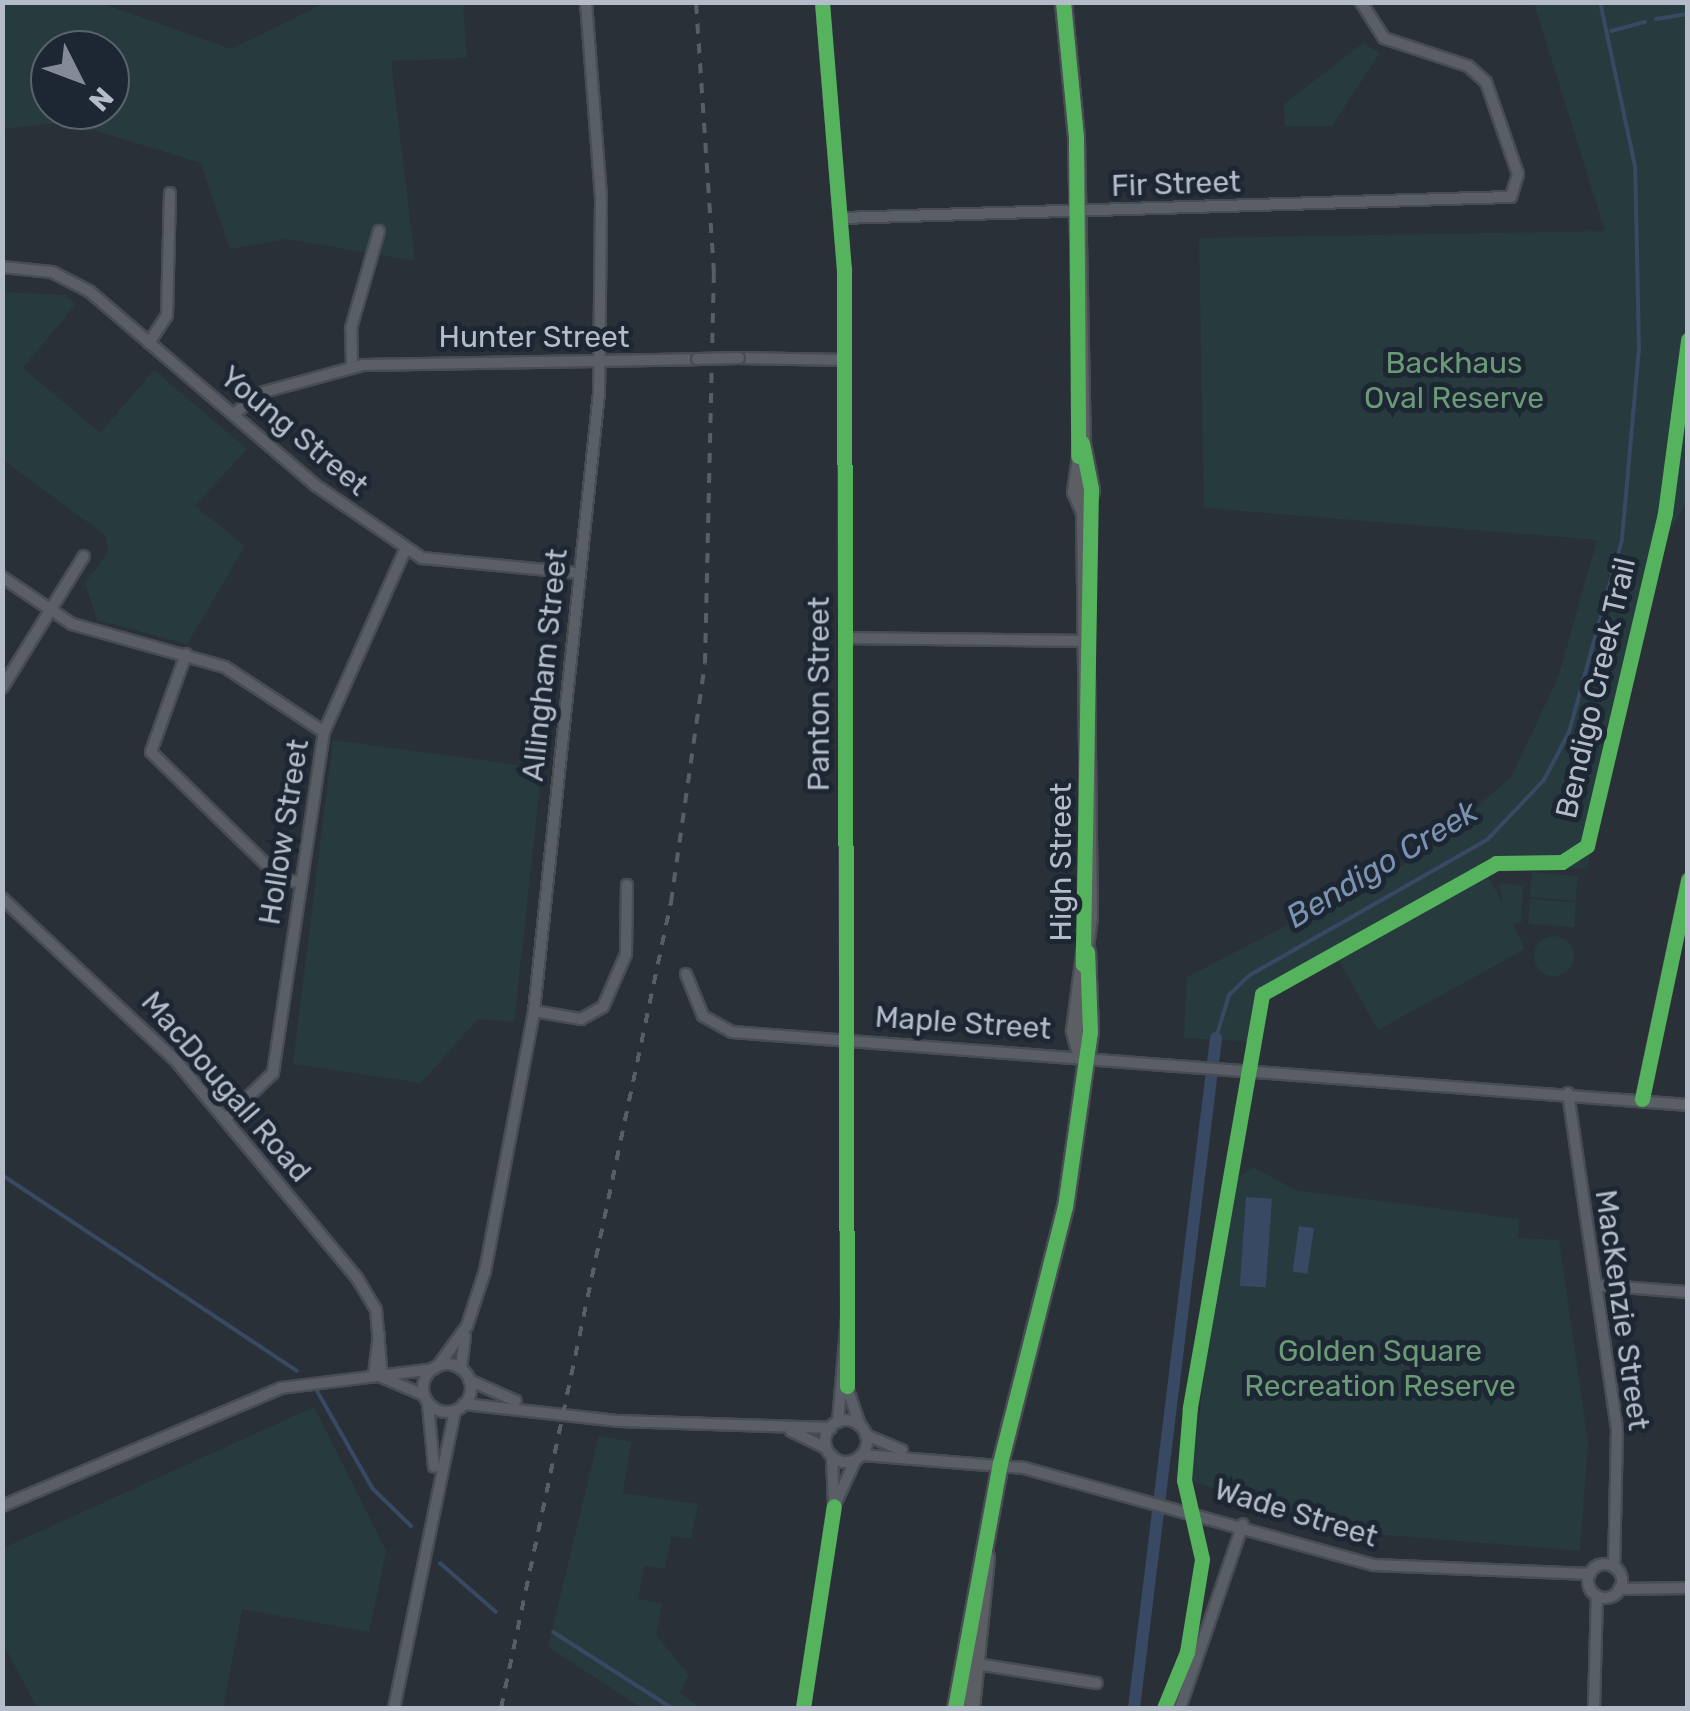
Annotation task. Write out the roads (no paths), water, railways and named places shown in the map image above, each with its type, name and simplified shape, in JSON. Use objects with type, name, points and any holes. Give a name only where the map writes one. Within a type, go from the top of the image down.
[{"type":"highway","name":"High Street","points":[[955,1708],[1000,1463],[1061,1232],[1081,1058],[1074,1030],[1088,952],[1084,512],[1090,460],[1082,443],[1077,213],[1063,2]]},
{"type":"highway","name":"High Street","points":[[971,1708],[978,1664],[985,1553]]},
{"type":"street","name":"Allingham Street","points":[[461,1369],[466,1326],[493,1238],[534,1012],[600,363],[601,198],[586,2]]},
{"type":"street","name":"Panton Street","points":[[822,2],[841,218],[848,638],[847,1386],[829,1452],[834,1506]]},
{"type":"street","name":"Fir Street","points":[[841,218],[1511,198],[1518,174],[1486,82],[1468,66],[1384,38],[1361,2]]},
{"type":"street","points":[[149,342],[167,314],[170,193]]},
{"type":"street","points":[[352,367],[356,305],[379,231]]},
{"type":"street","name":"Young Street","points":[[2,266],[75,282],[234,414],[406,548],[432,561],[579,573]]},
{"type":"street","name":"Hunter Street","points":[[234,414],[260,394],[352,367],[697,358],[845,360]]},
{"type":"street","name":"Hollow Street","points":[[225,1120],[273,1073],[324,732],[406,548]]},
{"type":"street","points":[[2,688],[84,556]]},
{"type":"street","points":[[2,577],[48,610],[225,667],[324,732]]},
{"type":"street","points":[[848,638],[1086,641]]},
{"type":"street","points":[[186,654],[151,752],[282,880],[301,882]]},
{"type":"street","points":[[1642,1099],[1688,880]]},
{"type":"street","points":[[534,1012],[581,1019],[603,1007],[626,954],[627,885]]},
{"type":"street","name":"MacDougall Road","points":[[2,898],[125,1008],[358,1278],[380,1333],[380,1375]]},
{"type":"street","name":"Maple Street","points":[[686,974],[717,1028],[1688,1105]]},
{"type":"street","name":"MacKenzie Street","points":[[1568,1093],[1617,1429],[1610,1534],[1600,1565]]},
{"type":"street","points":[[1596,1285],[1688,1292]]},
{"type":"street","name":"Allingham Street","points":[[426,1398],[436,1368],[466,1326]]},
{"type":"street","points":[[2,1506],[265,1394],[380,1375],[461,1369],[470,1380],[531,1407]]},
{"type":"street","points":[[380,1375],[426,1398],[460,1408],[531,1407],[789,1431]]},
{"type":"street","points":[[394,1708],[435,1488],[470,1380]]},
{"type":"street","name":"Panton Street","points":[[847,1386],[863,1430]]},
{"type":"street","points":[[426,1398],[435,1488]]},
{"type":"street","name":"Wade Street","points":[[789,1431],[834,1425],[863,1430],[906,1452]]},
{"type":"street","points":[[803,1708],[834,1506],[859,1457],[863,1430]]},
{"type":"street","name":"Wade Street","points":[[789,1431],[829,1452],[859,1457],[906,1452],[1000,1463],[1177,1505],[1363,1563],[1557,1577],[1590,1574]]},
{"type":"street","points":[[1180,1708],[1244,1524]]},
{"type":"street","name":"MacKenzie Street","points":[[1610,1534],[1617,1571],[1616,1593]]},
{"type":"street","points":[[1594,1708],[1600,1624],[1590,1574],[1600,1565],[1652,1586]]},
{"type":"street","name":"Wade Street","points":[[1557,1577],[1593,1592],[1616,1593]]},
{"type":"street","points":[[1600,1624],[1616,1593],[1652,1586],[1688,1588]]},
{"type":"street","points":[[978,1664],[1096,1682]]},
{"type":"water","points":[[1246,1197],[1272,1199],[1266,1288],[1240,1286]]},
{"type":"water","points":[[1299,1226],[1314,1228],[1307,1274],[1293,1272]]},
{"type":"waterway","name":"Bendigo Creek","points":[[1216,1038],[1229,995],[1250,975],[1488,839],[1544,780],[1569,732],[1622,539],[1639,350],[1635,166],[1600,2]]},
{"type":"waterway","points":[[1656,19],[1688,14]]},
{"type":"waterway","points":[[1611,31],[1645,22]]},
{"type":"waterway","name":"Bendigo Creek","points":[[1134,1708],[1216,1038]]},
{"type":"waterway","points":[[2,1175],[297,1371]]},
{"type":"waterway","points":[[317,1391],[373,1489],[411,1526]]},
{"type":"waterway","points":[[440,1563],[496,1612]]},
{"type":"waterway","points":[[553,1632],[672,1708]]},
{"type":"railway","points":[[501,1708],[671,902],[705,663],[714,273],[696,2]]},
{"type":"park label","name":"Backhaus Oval Reserve","points":[[1454,380]]},
{"type":"park label","name":"Golden Square Recreation Reserve","points":[[1380,1368]]}]
